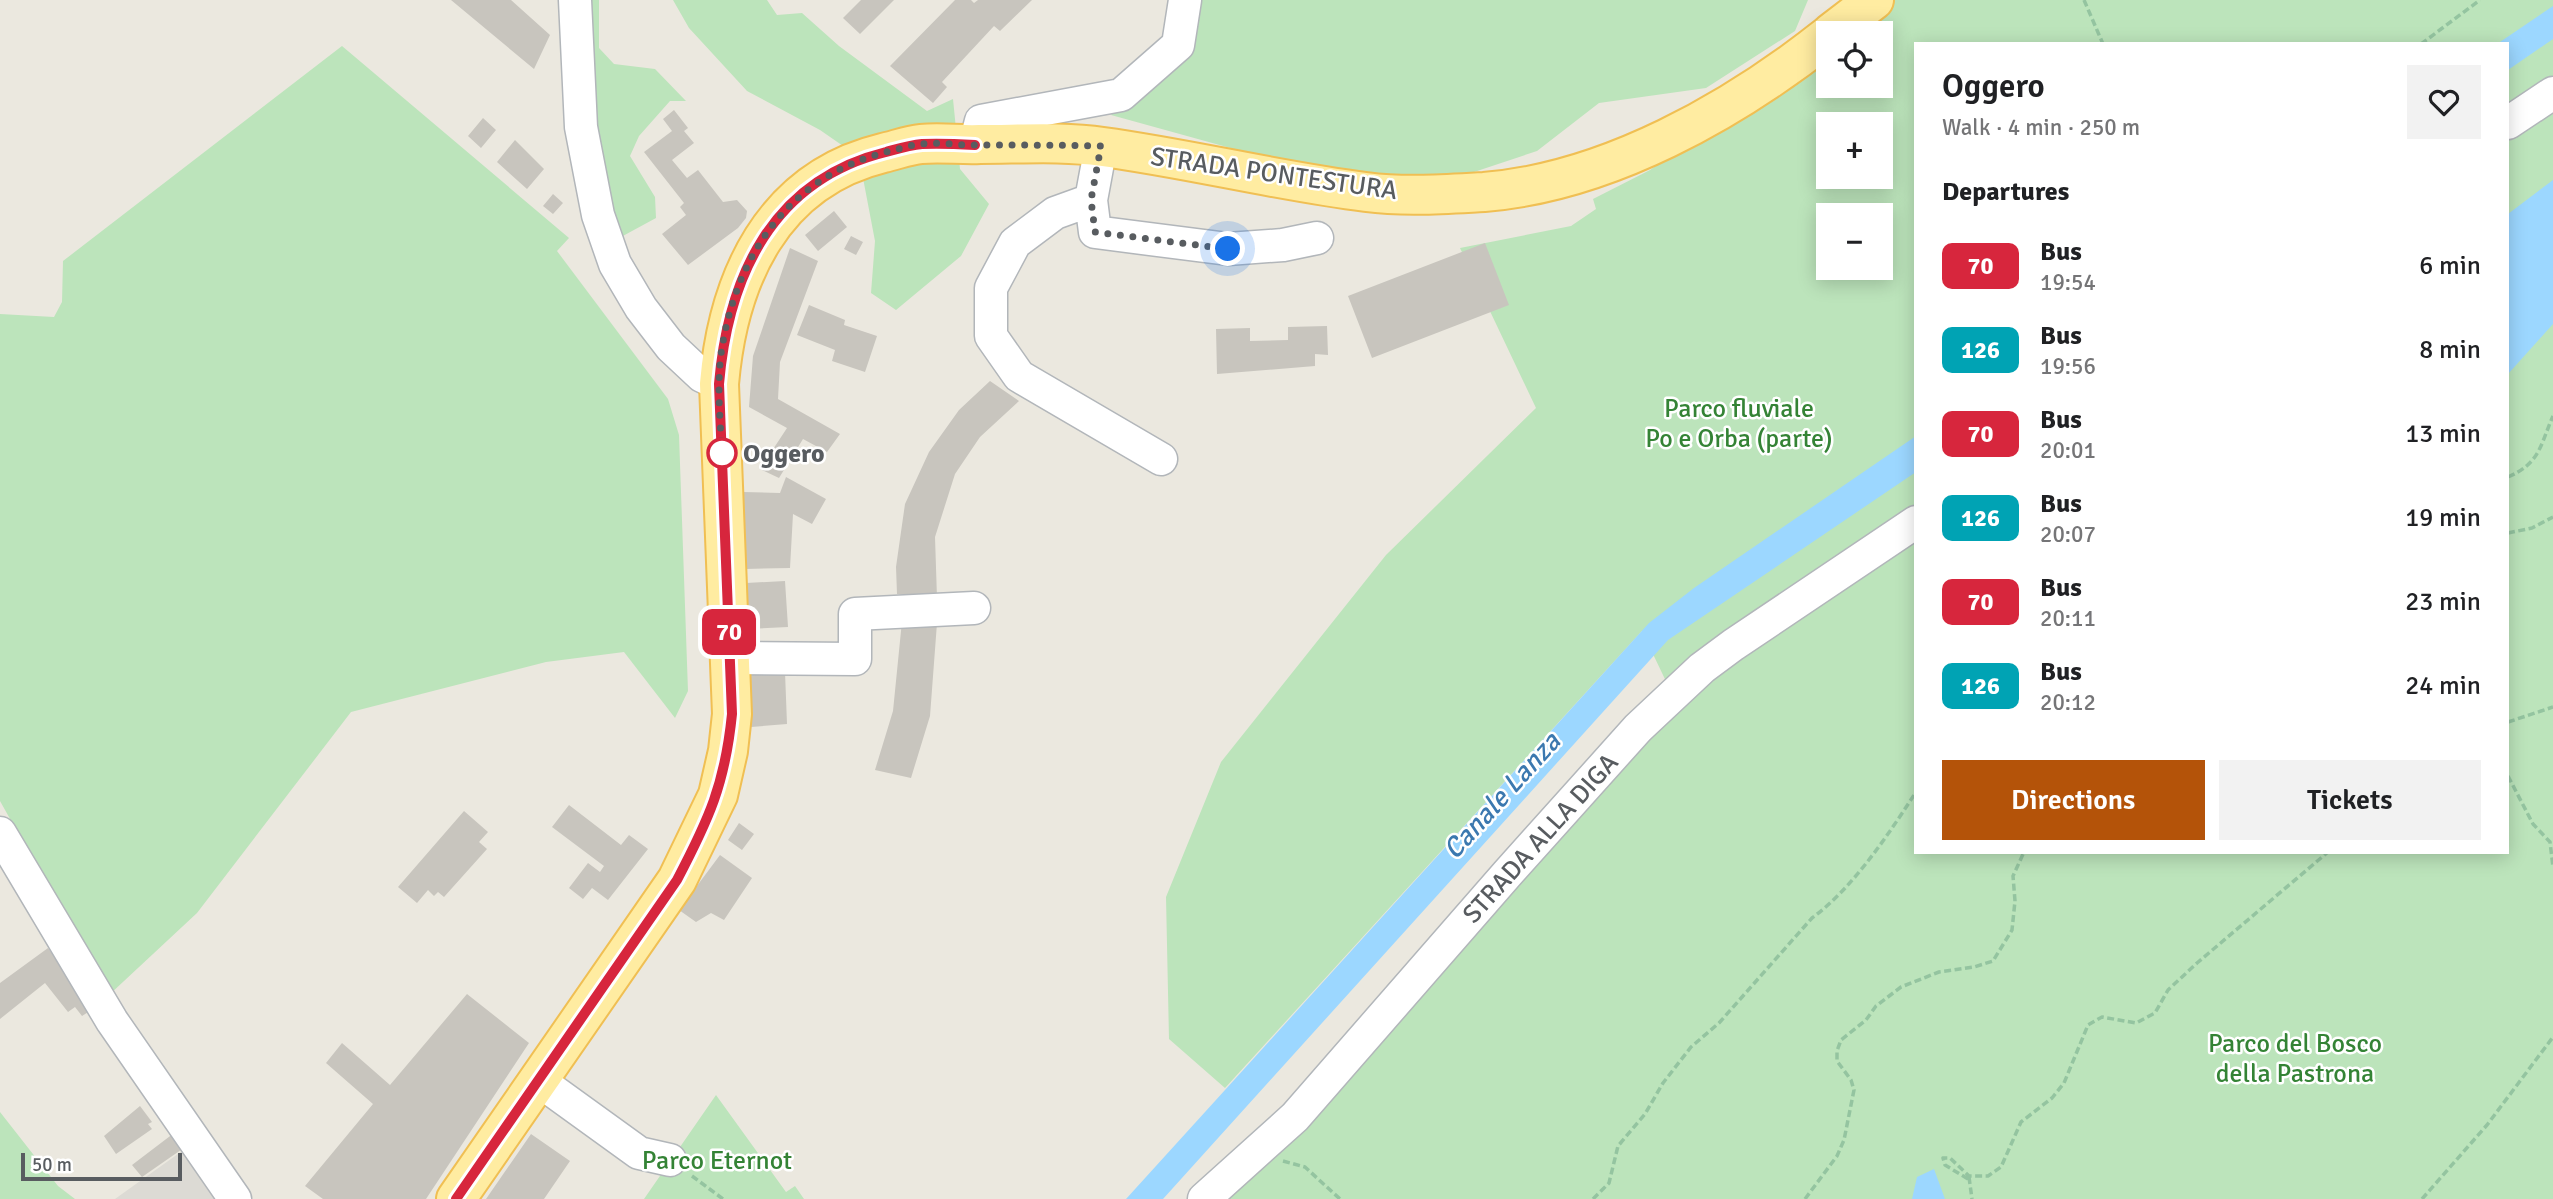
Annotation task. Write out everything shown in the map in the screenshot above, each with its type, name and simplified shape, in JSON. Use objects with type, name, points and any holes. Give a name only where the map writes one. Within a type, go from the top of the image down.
[{"type":"main road","name":"STRADA PONTESTURA","points":[[1847,21],[1874,0]]},
{"type":"main road","name":"STRADA PONTESTURA","points":[[456,1199],[677,880],[718,795],[728,751],[732,714],[719,384],[723,343],[749,260],[779,215],[798,197],[820,179],[871,156],[920,144],[1101,146],[1369,193],[1436,194],[1488,191],[1577,174],[1682,130],[1734,103],[1816,45]]},
{"type":"street","points":[[575,0],[581,127],[598,215],[615,264],[641,308],[671,347],[702,376],[719,384]]},
{"type":"street","points":[[975,145],[981,121],[1122,95],[1178,45],[1185,0]]},
{"type":"street","points":[[2509,122],[2553,93]]},
{"type":"street","points":[[1101,146],[1091,200],[1095,232],[1228,249],[1283,245],[1317,238]]},
{"type":"street","points":[[1091,200],[1055,212],[1015,243],[991,288],[991,336],[1019,376],[1161,459]]},
{"type":"street","name":"STRADA ALLA DIGA","points":[[1204,1199],[1295,1118],[1507,874],[1638,729],[1702,668],[1914,523]]},
{"type":"street","points":[[730,658],[855,659],[855,614],[974,608]]},
{"type":"street","points":[[0,833],[112,1021],[235,1199]]},
{"type":"street","points":[[538,1080],[639,1153],[670,1160]]},
{"type":"path","points":[[2084,0],[2102,42]]},
{"type":"path","points":[[2424,42],[2480,0]]},
{"type":"path","points":[[2509,477],[2527,469],[2536,456],[2553,416]]},
{"type":"path","points":[[2509,533],[2532,528],[2553,517]]},
{"type":"path","points":[[2509,722],[2553,707]]},
{"type":"path","points":[[2509,778],[2533,824],[2550,842],[2553,867]]},
{"type":"path","points":[[1594,1199],[1609,1183],[1618,1146],[1645,1114],[1691,1047],[1719,1023],[1812,918],[1825,909],[1884,840],[1914,795]]},
{"type":"path","points":[[1805,1199],[1837,1156],[1844,1140],[1854,1090],[1851,1080],[1837,1061],[1841,1040],[1866,1020],[1876,1006],[1901,987],[1939,972],[1993,961],[2012,929],[2015,901],[2013,876],[2023,854]]},
{"type":"path","points":[[1972,1199],[1969,1177],[1950,1158],[1943,1158],[1945,1166],[1969,1177],[1988,1176],[2001,1167],[2021,1122],[2052,1098],[2064,1083],[2088,1025],[2102,1017],[2136,1023],[2155,1013],[2168,990],[2326,854]]},
{"type":"path","points":[[2422,1199],[2487,1125],[2553,1037]]},
{"type":"path","points":[[670,1160],[723,1199]]},
{"type":"path","points":[[1243,1164],[1285,1161],[1305,1167],[1340,1199]]},
{"type":"shaded area","points":[[185,1149],[221,1199],[115,1199]]},
{"type":"green space","points":[[578,0],[599,0],[599,48],[614,64],[655,69],[686,101],[670,101],[639,136],[630,156],[655,197],[656,218],[621,237],[601,208]]},
{"type":"green space","points":[[673,0],[767,0],[777,15],[802,13],[839,46],[927,111],[953,99],[960,169],[989,204],[961,256],[896,310],[871,293],[875,241],[859,157],[820,130],[747,91],[689,28]]},
{"type":"green space","points":[[1182,0],[1808,0],[1795,31],[1706,88],[1599,103],[1537,151],[1456,178],[1310,170],[1111,115],[1189,35]]},
{"type":"green space","points":[[1875,0],[2553,0],[2553,1199],[1219,1199],[1673,696],[1642,631],[1225,1088],[1169,1039],[1166,897],[1221,762],[1386,555],[1536,408],[1460,248],[1571,226],[1596,209],[1593,199],[1650,170],[1714,125],[1816,46],[1816,98],[1893,98],[1893,21],[1848,21]]},
{"type":"green space","points":[[342,46],[569,238],[557,251],[668,399],[679,435],[688,691],[675,718],[624,652],[546,662],[351,712],[197,913],[109,995],[0,801],[0,314],[54,317],[62,302],[63,261]]},
{"type":"green space","name":"Parco Eternot","points":[[716,1095],[786,1192],[795,1186],[804,1199],[644,1199]]},
{"type":"green space","points":[[0,1112],[58,1186],[75,1199],[0,1199]]},
{"type":"water","points":[[2553,6],[2553,39],[2509,69],[2509,42],[2500,42]]},
{"type":"water","points":[[2553,180],[2553,324],[2509,373],[2509,213]]},
{"type":"water","name":"Canale Lanza","points":[[1914,437],[1914,473],[1668,640],[1163,1199],[1126,1199],[1649,623],[1694,588]]},
{"type":"water","points":[[1934,1169],[1945,1199],[1912,1199],[1917,1177]]},
{"type":"building","points":[[451,0],[511,0],[550,35],[534,69]]},
{"type":"building","points":[[861,0],[894,0],[860,34],[843,18]]},
{"type":"building","points":[[955,0],[971,0],[974,3],[978,0],[1032,0],[1000,31],[994,26],[942,82],[947,87],[933,103],[890,66]]},
{"type":"building","points":[[674,110],[688,128],[684,131],[694,143],[672,160],[687,178],[698,170],[723,202],[737,200],[747,211],[746,218],[738,228],[688,265],[662,234],[686,215],[680,207],[684,203],[644,152],[672,131],[663,119]]},
{"type":"building","points":[[483,118],[496,130],[481,148],[468,136]]},
{"type":"building","points":[[515,140],[544,169],[527,189],[497,162]]},
{"type":"building","points":[[553,194],[563,203],[553,214],[543,206]]},
{"type":"building","points":[[834,211],[847,227],[818,251],[805,235]]},
{"type":"building","points":[[851,236],[863,242],[856,255],[844,249]]},
{"type":"building","points":[[1485,243],[1509,305],[1372,358],[1348,296]]},
{"type":"building","points":[[790,248],[818,261],[780,362],[778,399],[840,434],[827,452],[803,439],[779,478],[760,469],[787,428],[749,407],[753,356]]},
{"type":"building","points":[[809,305],[845,320],[844,325],[877,336],[865,372],[832,361],[835,350],[797,335]]},
{"type":"building","points":[[1327,326],[1328,355],[1315,354],[1315,366],[1217,374],[1216,329],[1250,328],[1250,341],[1288,340],[1288,327]]},
{"type":"building","points":[[990,381],[1019,401],[980,437],[955,474],[935,537],[937,598],[897,594],[896,567],[905,504],[929,452],[959,410]]},
{"type":"building","points":[[786,477],[826,499],[812,524],[793,514],[790,568],[745,569],[743,492],[780,493]]},
{"type":"building","points":[[785,581],[788,627],[748,629],[746,583]]},
{"type":"building","points":[[902,621],[937,623],[930,716],[911,778],[875,770],[893,711]]},
{"type":"building","points":[[749,668],[785,672],[787,724],[751,727]]},
{"type":"building","points":[[569,805],[621,845],[629,835],[648,849],[608,900],[592,888],[583,899],[569,888],[588,863],[600,872],[604,866],[552,827]]},
{"type":"building","points":[[464,811],[488,832],[479,842],[487,849],[444,897],[438,892],[434,896],[428,890],[417,903],[398,887]]},
{"type":"building","points":[[739,823],[754,834],[742,850],[728,840]]},
{"type":"building","points":[[720,855],[752,878],[724,920],[711,913],[696,922],[679,910]]},
{"type":"building","points":[[48,948],[93,1009],[82,1016],[75,1007],[68,1012],[45,983],[0,1019],[0,983]]},
{"type":"building","points":[[467,994],[529,1043],[426,1199],[323,1199],[305,1186],[373,1104],[326,1063],[342,1043],[390,1085]]},
{"type":"building","points":[[140,1106],[152,1122],[148,1124],[152,1129],[116,1154],[104,1136]]},
{"type":"building","points":[[178,1130],[188,1145],[142,1177],[132,1165]]},
{"type":"building","points":[[531,1134],[570,1161],[544,1199],[486,1199]]},
{"type":"bus line","name":"70","points":[[456,1199],[677,880],[718,795],[728,751],[732,714],[719,384],[723,343],[749,260],[779,215],[820,179],[871,156],[920,144],[975,145]]},
{"type":"place","name":"Oggero","points":[[722,453]]},
{"type":"route","points":[[722,453],[719,384],[723,343],[749,260],[779,215],[820,179],[846,166],[871,156],[920,144],[1027,143],[1101,146],[1091,200],[1095,232],[1228,249]]},
{"type":"park label","name":"Parco fluviale Po e Orba (parte)","points":[[1739,422]]},
{"type":"park label","name":"Parco del Bosco della Pastrona","points":[[2295,1058]]}]
